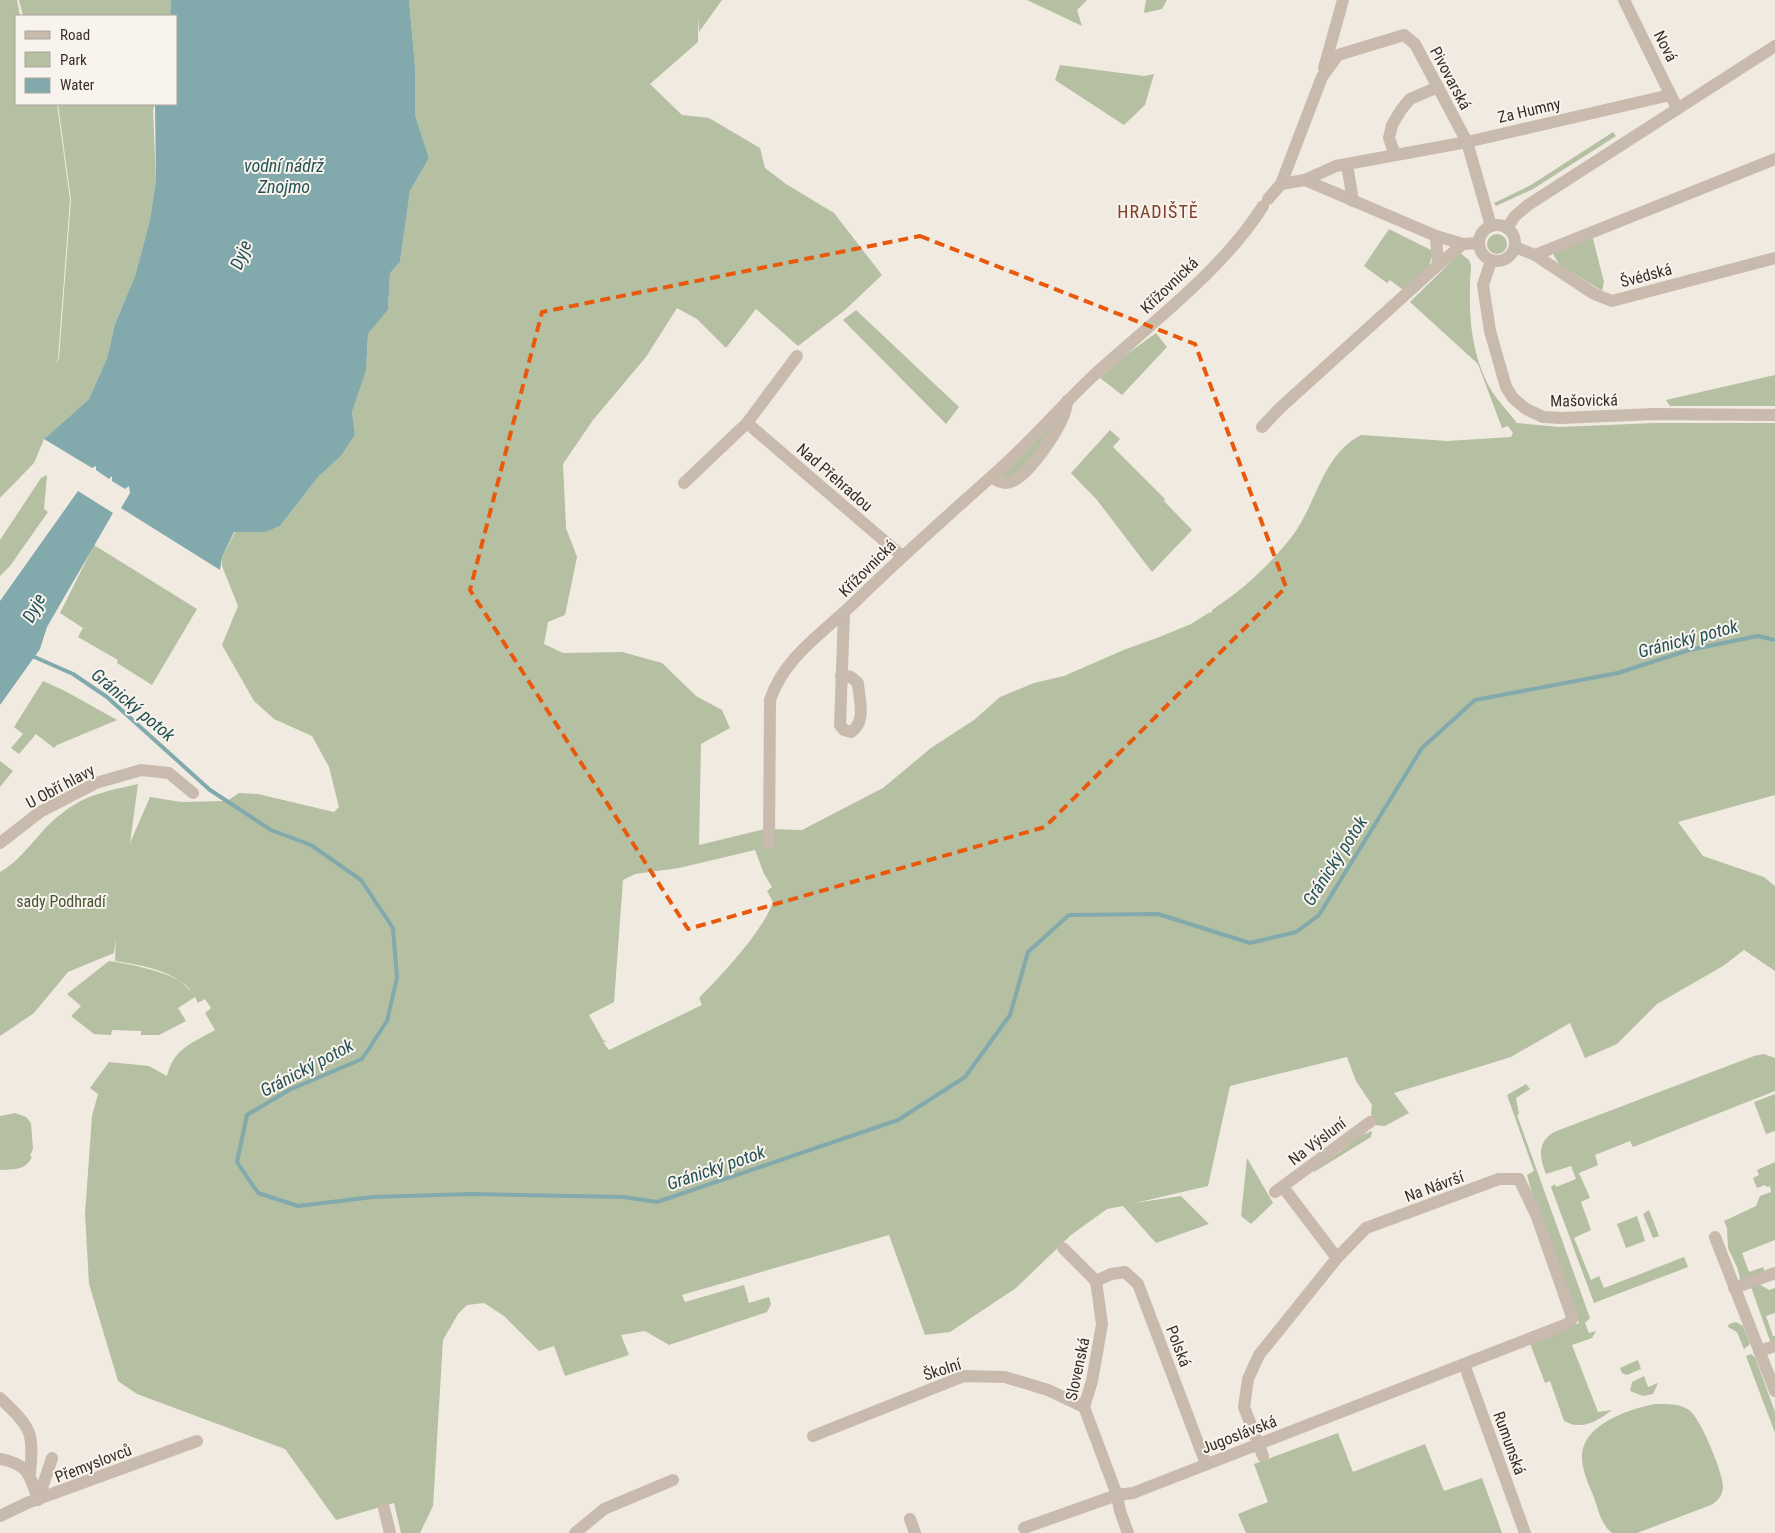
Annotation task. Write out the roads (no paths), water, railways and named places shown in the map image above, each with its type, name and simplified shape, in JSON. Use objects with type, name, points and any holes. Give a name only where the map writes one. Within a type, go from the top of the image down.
[{"type":"street","points":[[1322,77],[1343,0]]},
{"type":"street","name":"Nová","points":[[1624,0],[1677,108]]},
{"type":"street","name":"Pivovarská","points":[[1281,184],[1322,77],[1338,55],[1404,35],[1415,44],[1467,142],[1491,226]]},
{"type":"street","points":[[1507,228],[1515,216],[1528,205],[1677,108],[1772,52]]},
{"type":"street","points":[[1395,155],[1389,138],[1392,125],[1401,110],[1410,99],[1438,87]]},
{"type":"street","name":"Za Humny","points":[[1305,180],[1336,166],[1467,142],[1670,96]]},
{"type":"street","points":[[1535,255],[1775,159]]},
{"type":"street","points":[[1347,165],[1353,201]]},
{"type":"street","points":[[1281,184],[1305,180],[1436,236],[1464,244],[1479,243]]},
{"type":"street","name":"Křížovnická","points":[[769,844],[770,700],[774,689],[798,652],[844,613],[902,556],[992,477],[1068,402],[1227,252],[1281,184]]},
{"type":"street","points":[[1502,225],[1507,228],[1514,236],[1516,247],[1507,259],[1501,262],[1491,261],[1481,253],[1479,243],[1482,233],[1491,226],[1502,225]]},
{"type":"street","points":[[1436,236],[1438,265]]},
{"type":"street","points":[[1262,427],[1280,408],[1438,265],[1464,244]]},
{"type":"street","name":"Švédská","points":[[1516,247],[1535,255],[1594,294],[1612,301],[1775,258]]},
{"type":"street","name":"Mašovická","points":[[1491,261],[1483,284],[1490,331],[1506,387],[1513,398],[1526,409],[1543,417],[1561,418],[1654,414],[1775,415]]},
{"type":"street","points":[[684,483],[747,423],[797,356]]},
{"type":"street","name":"Křížovnická","points":[[992,477],[999,483],[1006,483],[1013,481],[1021,475],[1057,430],[1066,415],[1068,402]]},
{"type":"street","name":"Nad Přehradou","points":[[747,423],[902,556]]},
{"type":"street","points":[[841,675],[844,613]]},
{"type":"street","name":"U Obří hlavy","points":[[0,843],[40,812],[96,783],[140,770],[170,773],[193,793]]},
{"type":"street","name":"Na Výsluní","points":[[1337,1258],[1279,1189],[1370,1122]]},
{"type":"street","name":"Na Návrší","points":[[1261,1451],[1244,1407],[1248,1379],[1259,1355],[1337,1258],[1366,1228],[1499,1179],[1519,1179],[1537,1217],[1572,1320],[1568,1324],[1464,1364]]},
{"type":"street","points":[[1715,1237],[1775,1391]]},
{"type":"street","points":[[1063,1248],[1096,1281]]},
{"type":"street","name":"Polská","points":[[1096,1281],[1111,1274],[1126,1272],[1138,1284],[1206,1464]]},
{"type":"street","points":[[1734,1288],[1775,1273]]},
{"type":"street","name":"Slovenská","points":[[1096,1281],[1102,1324],[1092,1381],[1084,1407],[1117,1495],[1120,1511],[1128,1533]]},
{"type":"street","points":[[1759,1351],[1775,1346]]},
{"type":"street","name":"Jugoslávská","points":[[1024,1528],[1117,1495],[1134,1493],[1206,1464],[1261,1451],[1464,1364]]},
{"type":"street","name":"Rumunská","points":[[1464,1364],[1525,1533]]},
{"type":"street","name":"Školní","points":[[813,1436],[964,1376],[1005,1377],[1048,1390],[1084,1407]]},
{"type":"street","points":[[0,1398],[26,1423],[31,1436],[30,1474],[38,1500]]},
{"type":"street","name":"Přemyslovců","points":[[0,1516],[197,1440]]},
{"type":"street","points":[[38,1500],[52,1458]]},
{"type":"street","points":[[0,1459],[20,1464],[30,1474]]},
{"type":"street","points":[[575,1533],[604,1509],[673,1480]]},
{"type":"street","points":[[384,1508],[390,1533]]},
{"type":"street","points":[[910,1519],[915,1533]]},
{"type":"water","name":"vodní nádrž Znojmo","points":[[171,0],[409,0],[415,66],[415,115],[429,158],[410,191],[400,262],[390,273],[388,310],[368,334],[366,371],[352,412],[355,435],[341,456],[318,477],[280,526],[266,532],[234,532],[222,557],[220,570],[121,508],[130,493],[129,486],[125,489],[112,481],[112,476],[109,479],[96,470],[96,466],[92,468],[44,439],[89,399],[107,358],[115,324],[135,276],[150,220],[156,180],[155,105],[178,105],[178,15],[170,15]]},
{"type":"water","name":"Dyje","points":[[78,491],[113,513],[47,627],[40,649],[0,705],[0,601]]},
{"type":"waterway","name":"Gránický potok","points":[[30,655],[73,674],[107,697],[210,790],[271,830],[311,845],[361,880],[393,928],[397,978],[387,1021],[362,1059],[289,1090],[247,1115],[237,1162],[258,1193],[298,1206],[373,1197],[470,1194],[623,1197],[657,1202],[898,1120],[965,1077],[1010,1015],[1028,952],[1069,915],[1158,914],[1250,943],[1296,932],[1319,915],[1422,748],[1475,700],[1618,673],[1689,650],[1758,636],[1775,640]]},
{"type":"district","name":"HRADIŠTĚ","points":[[1158,212]]},
{"type":"park label","name":"sady Podhradí","points":[[61,901]]}]
